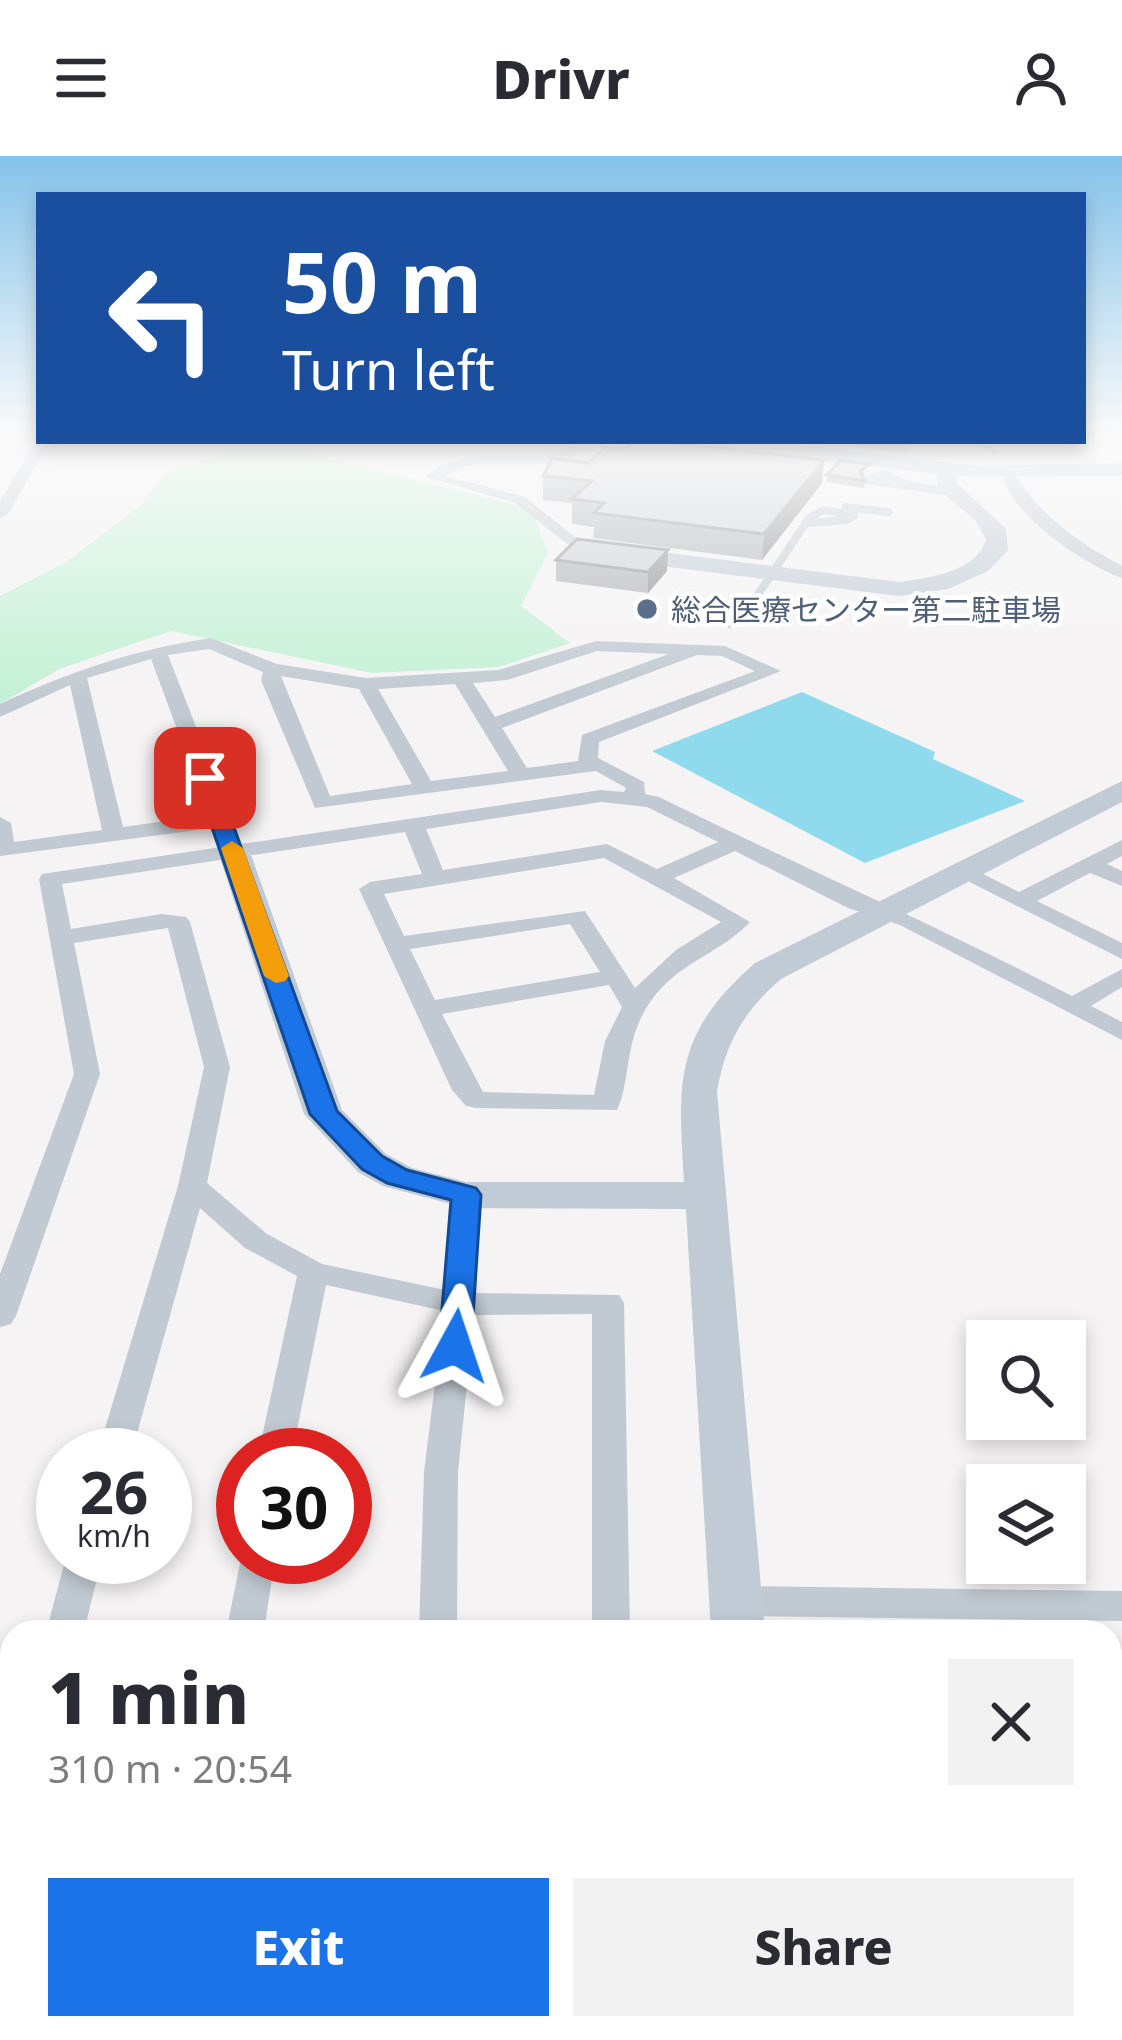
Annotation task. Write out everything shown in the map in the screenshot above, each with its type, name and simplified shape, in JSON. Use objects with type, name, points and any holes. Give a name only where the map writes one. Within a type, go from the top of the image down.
[{"type":"street","points":[[546,521],[579,548],[899,590],[956,578],[989,559],[998,539],[988,521]]},
{"type":"street","points":[[1044,521],[1073,547],[1122,573]]},
{"type":"street","points":[[0,711],[77,675],[158,651],[211,643],[273,669],[366,684],[463,682],[523,670],[596,646],[725,651],[772,670],[589,739],[588,765]]},
{"type":"street","points":[[492,725],[700,649]]},
{"type":"street","points":[[158,651],[324,1114],[372,1162],[398,1177],[466,1195],[703,1196]]},
{"type":"street","points":[[273,669],[270,680],[323,803],[599,764],[637,786],[633,797]]},
{"type":"street","points":[[77,675],[114,834]]},
{"type":"street","points":[[463,682],[521,775]]},
{"type":"street","points":[[366,684],[425,789]]},
{"type":"street","points":[[0,823],[4,850],[114,834],[227,836],[413,824],[601,796],[633,797],[652,801],[856,902],[882,909],[1122,1032]]},
{"type":"street","points":[[1115,800],[959,871],[768,971],[724,1013],[700,1067],[703,1196],[736,1617],[1041,1619],[1122,1606]]},
{"type":"street","points":[[413,824],[435,878]]},
{"type":"street","points":[[0,1316],[87,1074],[50,879],[227,836]]},
{"type":"street","points":[[657,877],[733,844]]},
{"type":"street","points":[[1020,900],[1122,847]]},
{"type":"street","points":[[607,851],[738,922],[696,944],[633,1004],[608,1067],[607,1104],[476,1100],[464,1090],[370,889],[435,878],[607,851]]},
{"type":"street","points":[[1089,864],[1122,879]]},
{"type":"street","points":[[959,871],[1122,952]]},
{"type":"street","points":[[396,944],[577,916],[633,1004]]},
{"type":"street","points":[[62,938],[161,920],[178,922],[218,1067],[192,1186],[122,1428]]},
{"type":"street","points":[[1072,1006],[1122,976]]},
{"type":"street","points":[[428,1009],[616,977]]},
{"type":"street","points":[[192,1186],[256,1241],[313,1273],[460,1304],[608,1303],[611,1620]]},
{"type":"street","points":[[438,1620],[441,1472],[460,1304],[466,1195]]},
{"type":"street","points":[[280,1428],[313,1273]]},
{"type":"street","points":[[68,1620],[77,1584]]},
{"type":"street","points":[[246,1620],[252,1584]]},
{"type":"lane","points":[[729,624],[745,614],[811,521]]},
{"type":"lane","points":[[809,523],[835,521]]},
{"type":"green space","points":[[120,521],[536,521],[548,553],[521,606],[570,643],[499,667],[372,673],[171,631],[59,669],[0,704],[0,596],[66,562]]},
{"type":"water","points":[[802,692],[935,752],[933,759],[1025,801],[865,863],[652,751]]},
{"type":"building","points":[[658,521],[775,521],[764,534]]},
{"type":"building","points":[[577,539],[668,550],[648,572],[556,560]]},
{"type":"slow traffic","points":[[232,848],[276,976]]},
{"type":"place","name":"総合医療センター第二駐車場","points":[[647,609]]},
{"type":"route","points":[[205,778],[324,1114],[351,1146],[398,1177],[466,1195],[455,1346]]}]
